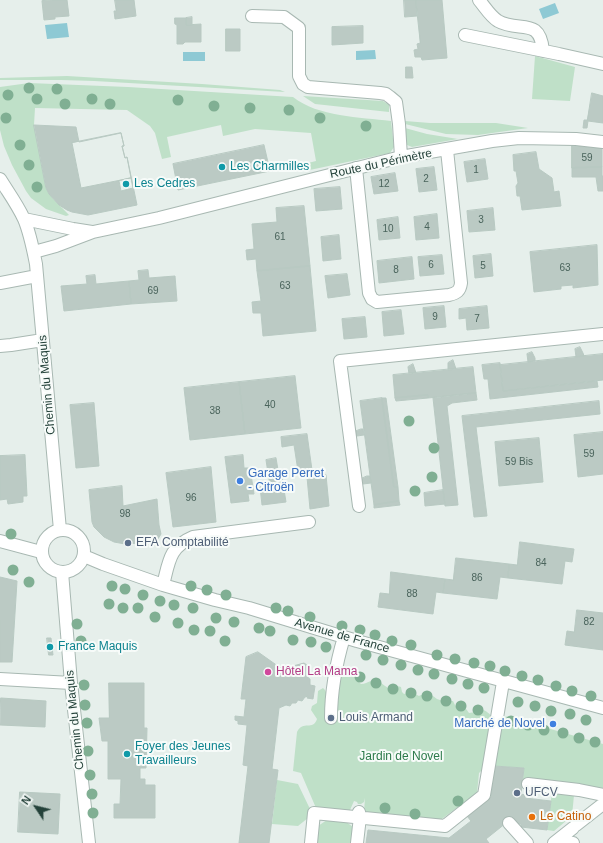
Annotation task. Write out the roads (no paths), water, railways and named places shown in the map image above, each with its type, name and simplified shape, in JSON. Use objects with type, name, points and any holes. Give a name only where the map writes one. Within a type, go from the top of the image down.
[{"type":"street","points":[[479,0],[498,21],[534,29],[539,34],[543,50]]},
{"type":"street","points":[[252,16],[284,18],[299,28],[299,76],[303,84],[308,87],[380,93],[386,94],[393,99],[396,102],[401,157]]},
{"type":"street","points":[[465,36],[543,50],[603,64]]},
{"type":"street","name":"Route du Périmètre","points":[[32,246],[56,246],[93,232],[159,218],[401,157],[492,141],[519,138],[576,139],[603,142]]},
{"type":"street","points":[[356,168],[369,293],[372,299],[377,302],[449,295],[458,292],[461,283],[447,150]]},
{"type":"street","points":[[0,178],[24,219],[32,246]]},
{"type":"street","name":"Route du Périmètre","points":[[24,219],[93,232]]},
{"type":"street","name":"Chemin du Maquis","points":[[32,246],[43,340],[60,530]]},
{"type":"street","points":[[0,283],[36,276]]},
{"type":"street","points":[[359,506],[340,361],[603,334]]},
{"type":"street","points":[[0,346],[43,340]]},
{"type":"street","points":[[163,585],[170,559],[179,545],[189,539],[201,536],[309,522]]},
{"type":"street","points":[[60,530],[72,532],[78,536],[84,549],[84,556],[81,562],[71,571],[57,572],[51,570],[42,559],[42,545],[45,538],[51,533],[60,530]]},
{"type":"street","points":[[0,541],[41,552]]},
{"type":"street","name":"Avenue de France","points":[[84,556],[163,585],[249,608],[344,637],[503,682],[603,708]]},
{"type":"street","name":"Chemin du Maquis","points":[[62,572],[71,683],[89,843]]},
{"type":"street","points":[[331,718],[332,688],[344,637]]},
{"type":"street","points":[[0,679],[71,683]]},
{"type":"street","points":[[311,843],[313,811],[359,814],[445,826],[484,795],[503,682]]},
{"type":"street","points":[[528,784],[579,790],[603,795]]},
{"type":"street","points":[[557,842],[603,804]]},
{"type":"street","points":[[351,843],[356,843],[359,814]]},
{"type":"street","points":[[509,823],[527,843]]},
{"type":"street","points":[[557,842],[573,843]]},
{"type":"water","points":[[555,3],[559,13],[543,19],[539,9]]},
{"type":"water","points":[[67,23],[69,37],[47,39],[45,25]]},
{"type":"water","points":[[375,50],[376,59],[356,60],[356,51]]},
{"type":"water","points":[[183,52],[205,52],[205,61],[183,61]]},
{"type":"place","name":"Les Charmilles","points":[[222,167]]},
{"type":"place","name":"Les Cedres","points":[[126,184]]},
{"type":"place","name":"Garage Perret - Citroën","points":[[240,481]]},
{"type":"place","name":"EFA Comptabilité","points":[[128,543]]},
{"type":"place","name":"France Maquis","points":[[50,647]]},
{"type":"place","name":"Hôtel La Mama","points":[[268,672]]},
{"type":"place","name":"Louis Armand","points":[[331,718]]},
{"type":"place","name":"Marché de Novel","points":[[553,724]]},
{"type":"place","name":"Foyer des Jeunes Travailleurs","points":[[127,754]]},
{"type":"place","name":"UFCV","points":[[517,793]]},
{"type":"place","name":"Le Catino","points":[[532,817]]},
{"type":"park label","name":"Jardin de Novel","points":[[401,757]]}]
